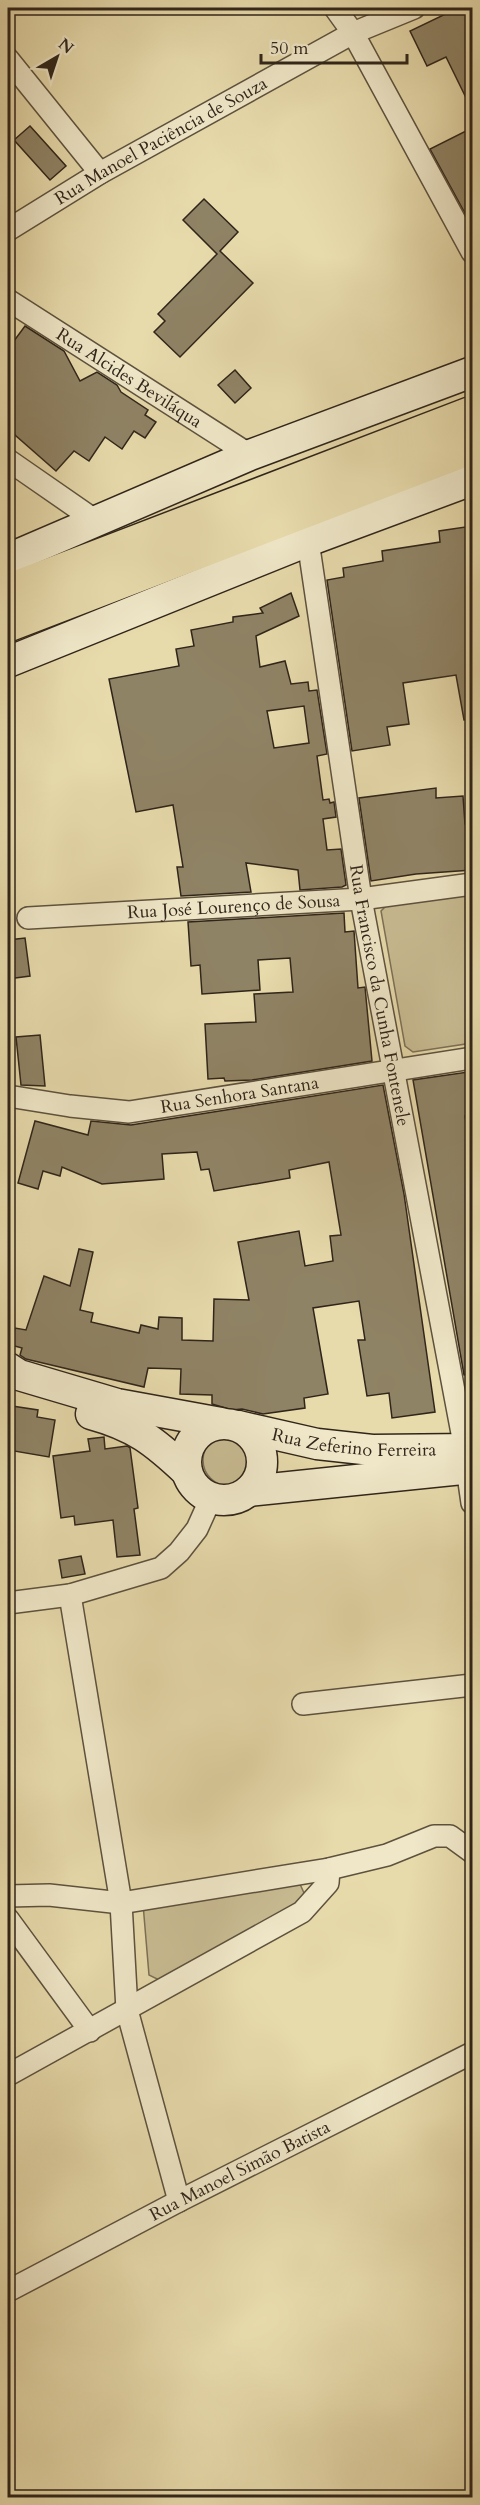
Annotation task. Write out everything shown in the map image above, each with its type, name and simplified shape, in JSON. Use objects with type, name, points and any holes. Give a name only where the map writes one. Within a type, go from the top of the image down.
[{"type":"highway","points":[[8,591],[472,413]]},
{"type":"highway","points":[[8,625],[472,447]]},
{"type":"main road","points":[[8,559],[250,455],[472,372]]},
{"type":"main road","points":[[8,662],[308,541],[472,480]]},
{"type":"main road","name":"Rua Zeferino Ferreira","points":[[8,1368],[19,1375],[117,1404],[317,1444],[469,1459]]},
{"type":"main road","points":[[8,1390],[112,1420],[145,1435],[187,1472]]},
{"type":"main road","points":[[229,1425],[249,1433],[257,1443],[262,1469],[257,1481],[249,1491],[236,1498],[224,1500],[211,1498],[191,1483],[187,1472],[187,1449],[200,1431],[229,1425]]},
{"type":"main road","name":"Rua Zeferino Ferreira","points":[[249,1491],[469,1459]]},
{"type":"street","points":[[335,8],[353,33],[472,252]]},
{"type":"street","name":"Rua Manoel Paciência de Souza","points":[[8,230],[100,173],[353,33],[414,8]]},
{"type":"street","points":[[8,59],[100,173]]},
{"type":"street","name":"Rua Alcides Beviláqua","points":[[13,310],[250,455]]},
{"type":"street","points":[[8,460],[96,521]]},
{"type":"street","name":"Rua Francisco da Cunha Fontenele","points":[[308,541],[361,899],[469,1459],[472,1503]]},
{"type":"street","name":"Rua José Lourenço de Sousa","points":[[28,918],[361,899],[472,884]]},
{"type":"street","name":"Rua Senhora Santana","points":[[8,1096],[129,1112],[472,1058]]},
{"type":"street","points":[[8,1604],[70,1595],[161,1568],[179,1552],[197,1529],[211,1498]]},
{"type":"street","points":[[70,1595],[121,1903],[127,2010],[179,2201]]},
{"type":"street","points":[[303,1704],[472,1685]]},
{"type":"street","points":[[8,1896],[49,1895],[121,1903],[329,1869],[387,1855],[434,1836],[450,1836],[470,1844]]},
{"type":"street","points":[[8,2075],[302,1912],[328,1883],[329,1869]]},
{"type":"street","points":[[8,1918],[90,2031]]},
{"type":"street","name":"Rua Manoel Simão Batista","points":[[8,2290],[472,2053]]},
{"type":"shaded area","points":[[472,890],[472,1043],[413,1052],[405,1046],[381,911],[387,905]]},
{"type":"shaded area","points":[[224,1434],[234,1434],[243,1438],[251,1446],[255,1460],[251,1474],[243,1482],[234,1486],[224,1486],[215,1482],[207,1474],[203,1465],[203,1455],[207,1446],[215,1438]]},
{"type":"shaded area","points":[[300,1884],[304,1893],[302,1901],[159,1980],[149,1975],[143,1904]]},
{"type":"building","points":[[458,8],[472,8],[472,110],[446,57],[427,66],[410,31]]},
{"type":"building","points":[[30,126],[66,166],[50,180],[14,140]]},
{"type":"building","points":[[472,128],[472,226],[430,149]]},
{"type":"building","points":[[204,199],[238,232],[220,251],[253,283],[180,357],[154,332],[165,321],[158,314],[217,254],[183,220]]},
{"type":"building","points":[[25,326],[64,351],[80,381],[97,372],[148,410],[145,415],[156,422],[145,438],[134,431],[122,449],[105,437],[89,461],[74,451],[56,471],[15,435],[8,416],[8,349]]},
{"type":"building","points":[[235,370],[251,388],[235,403],[218,385]]},
{"type":"building","points":[[472,526],[472,719],[464,720],[456,675],[403,683],[409,724],[387,727],[390,745],[352,751],[327,580],[344,577],[343,568],[383,561],[382,551],[440,542],[439,531]]},
{"type":"building","points":[[291,593],[299,616],[256,636],[260,667],[285,661],[291,684],[308,682],[309,691],[317,690],[327,754],[317,756],[323,800],[329,799],[330,803],[334,802],[336,817],[323,819],[327,850],[341,849],[346,885],[300,890],[298,870],[246,863],[251,892],[181,896],[177,867],[183,867],[173,805],[136,812],[109,679],[179,666],[176,649],[194,646],[191,630],[233,622],[233,617],[263,613],[260,608]],"holes":[[[304,706],[309,743],[274,748],[267,711]]]},
{"type":"building","points":[[436,788],[436,798],[463,796],[465,824],[472,824],[472,870],[416,874],[371,881],[359,798]]},
{"type":"building","points":[[344,913],[345,932],[354,931],[358,988],[365,987],[372,1061],[252,1080],[208,1079],[205,1024],[256,1022],[254,994],[293,992],[290,958],[258,960],[260,990],[202,994],[200,965],[191,966],[188,922]]},
{"type":"building","points":[[25,938],[30,976],[8,979],[8,940]]},
{"type":"building","points":[[40,1035],[45,1086],[21,1085],[16,1037]]},
{"type":"building","points":[[468,1072],[472,1103],[472,1115],[465,1116],[470,1151],[472,1150],[472,1374],[464,1375],[413,1080]]},
{"type":"building","points":[[383,1085],[404,1194],[435,1412],[392,1418],[389,1393],[367,1396],[358,1340],[365,1340],[359,1301],[313,1308],[328,1394],[304,1398],[305,1408],[263,1414],[242,1409],[232,1410],[212,1404],[212,1395],[180,1394],[181,1369],[148,1368],[144,1387],[26,1359],[20,1355],[22,1348],[11,1345],[15,1328],[26,1330],[44,1276],[70,1286],[79,1249],[93,1252],[80,1310],[93,1313],[91,1322],[139,1333],[141,1325],[158,1329],[159,1317],[182,1318],[182,1340],[213,1341],[214,1299],[249,1300],[238,1242],[299,1231],[305,1266],[333,1261],[330,1236],[341,1235],[329,1162],[289,1170],[290,1178],[214,1191],[209,1169],[201,1170],[197,1152],[162,1154],[164,1179],[102,1184],[62,1167],[60,1176],[43,1171],[38,1189],[18,1183],[35,1121],[88,1135],[91,1121],[131,1125]]},
{"type":"building","points":[[12,1406],[38,1410],[37,1417],[55,1420],[49,1457],[8,1450]]},
{"type":"building","points":[[104,1437],[105,1449],[127,1446],[130,1448],[138,1508],[134,1509],[140,1555],[117,1557],[113,1520],[75,1525],[74,1516],[61,1518],[53,1456],[90,1451],[88,1439]]},
{"type":"building","points":[[81,1556],[85,1574],[62,1578],[59,1560]]}]
